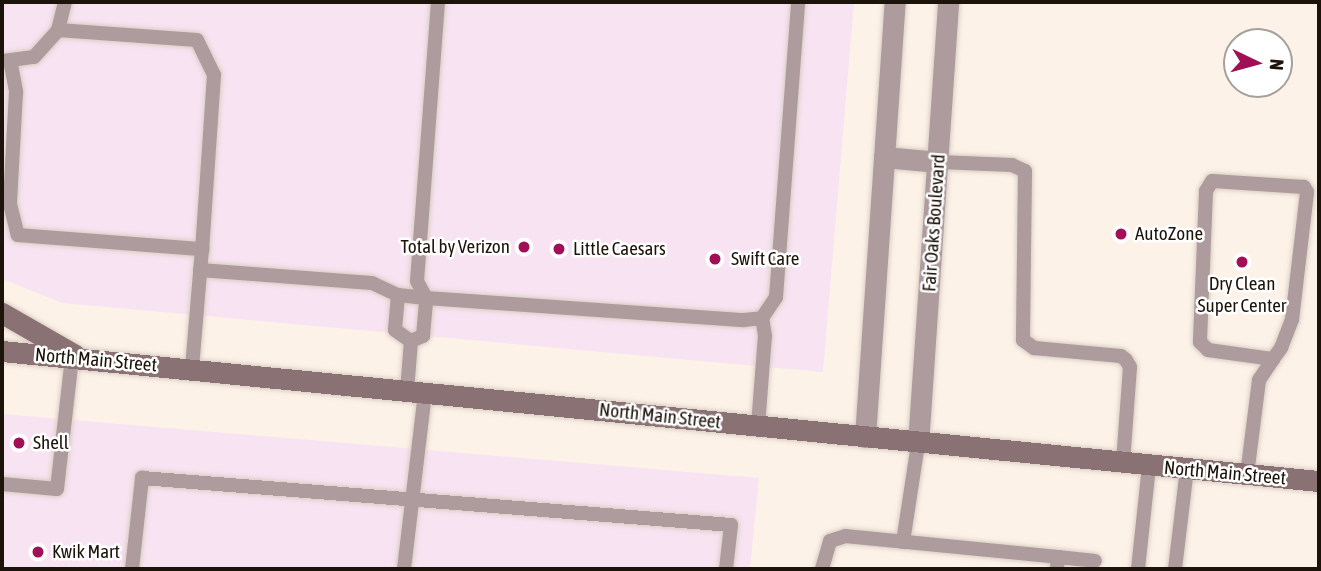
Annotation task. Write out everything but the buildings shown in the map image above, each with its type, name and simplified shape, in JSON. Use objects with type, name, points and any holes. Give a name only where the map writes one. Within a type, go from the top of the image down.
[{"type":"main road","points":[[2,313],[76,358]]},
{"type":"main road","name":"North Main Street","points":[[2,351],[918,444],[1319,481]]},
{"type":"street","points":[[864,437],[895,2]]},
{"type":"street","name":"Fair Oaks Boulevard","points":[[918,444],[948,2]]},
{"type":"street","points":[[884,157],[939,162]]},
{"type":"lane","points":[[65,2],[58,30],[34,57],[6,61],[16,92],[10,204],[18,235],[202,249]]},
{"type":"lane","points":[[411,341],[423,335],[426,298],[417,281],[438,2]]},
{"type":"lane","points":[[758,426],[765,336],[762,317],[776,297],[798,2]]},
{"type":"lane","points":[[58,30],[197,40],[214,75],[192,369]]},
{"type":"lane","points":[[939,162],[1012,164],[1029,177],[1023,340],[1034,348],[1121,356],[1126,360],[1130,367],[1123,463]]},
{"type":"lane","points":[[1247,475],[1259,380],[1273,359],[1292,320],[1307,192],[1304,187],[1212,181],[1206,191],[1200,342],[1208,350],[1273,359]]},
{"type":"lane","points":[[201,270],[372,283],[398,295],[426,298],[744,320],[762,317]]},
{"type":"lane","points":[[398,295],[395,330],[411,341],[416,392],[412,498],[404,569]]},
{"type":"lane","points":[[2,484],[57,489],[76,358]]},
{"type":"lane","points":[[903,542],[918,444]]},
{"type":"lane","points":[[1138,569],[1149,466]]},
{"type":"lane","points":[[1175,569],[1187,469]]},
{"type":"lane","points":[[132,569],[142,478],[731,525],[726,569]]},
{"type":"lane","points":[[822,569],[830,541],[845,536],[1057,563],[1095,561]]},
{"type":"shaded area","points":[[2,2],[854,2],[823,372],[62,303],[3,279]]},
{"type":"shaded area","points":[[2,414],[759,478],[750,569],[2,569]]},
{"type":"place","name":"AutoZone","points":[[1121,234]]},
{"type":"place","name":"Total by Verizon","points":[[524,247]]},
{"type":"place","name":"Little Caesars","points":[[559,249]]},
{"type":"place","name":"Swift Care","points":[[715,259]]},
{"type":"place","name":"Dry Clean Super Center","points":[[1242,262]]},
{"type":"place","name":"Shell","points":[[19,443]]},
{"type":"place","name":"Kwik Mart","points":[[38,552]]}]
